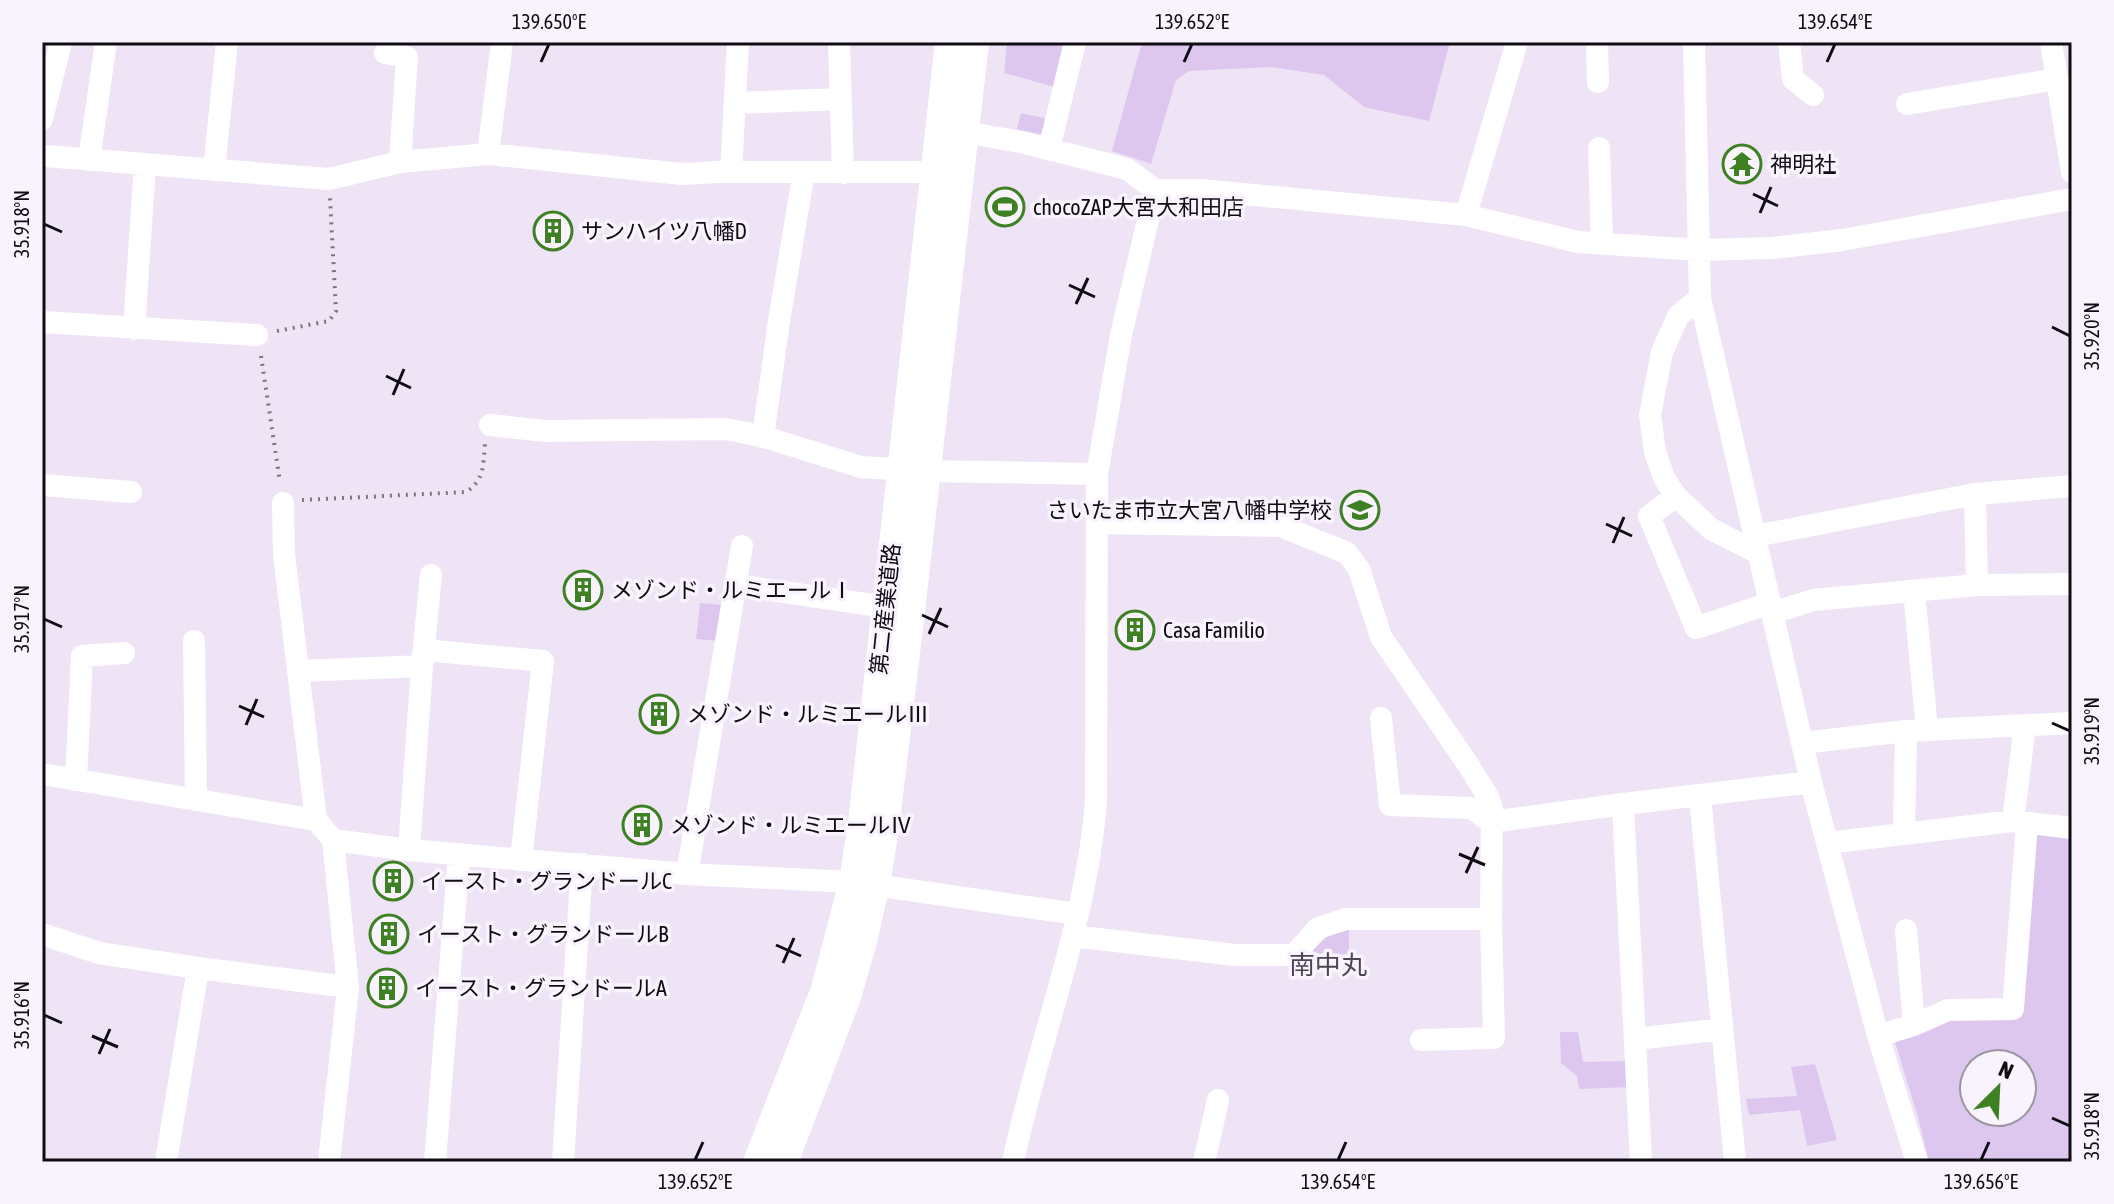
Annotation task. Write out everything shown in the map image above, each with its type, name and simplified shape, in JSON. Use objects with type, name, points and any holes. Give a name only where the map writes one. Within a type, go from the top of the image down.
[{"type":"main road","name":"第二産業道路","points":[[757,1162],[885,828],[898,608],[947,172],[949,42]]},
{"type":"main road","name":"第二産業道路","points":[[947,172],[964,132],[975,42]]},
{"type":"main road","name":"第二産業道路","points":[[784,1162],[847,997],[863,941],[864,883]]},
{"type":"street","points":[[42,119],[61,42]]},
{"type":"street","points":[[89,160],[106,42]]},
{"type":"street","points":[[214,170],[227,42]]},
{"type":"street","points":[[488,154],[502,42]]},
{"type":"street","points":[[731,172],[738,42]]},
{"type":"street","points":[[839,42],[843,173]]},
{"type":"street","points":[[1049,149],[1075,42]]},
{"type":"street","points":[[1466,215],[1517,42]]},
{"type":"street","points":[[1597,42],[1598,82]]},
{"type":"street","points":[[1694,42],[1700,298],[1811,782],[1878,1036],[1917,1162]]},
{"type":"street","points":[[1789,42],[1793,79],[1813,95]]},
{"type":"street","points":[[2051,42],[2068,124],[2072,172]]},
{"type":"street","points":[[385,53],[407,57],[400,162]]},
{"type":"street","points":[[1907,104],[2057,79]]},
{"type":"street","points":[[735,103],[841,99]]},
{"type":"street","points":[[964,132],[1127,169],[1155,190],[1201,190],[1466,215],[1578,242],[1698,250],[1773,248],[1842,240],[2072,199]]},
{"type":"street","points":[[1599,148],[1602,243]]},
{"type":"street","points":[[43,160],[89,160],[329,179],[400,162],[488,154],[682,174],[947,172]]},
{"type":"street","points":[[134,329],[145,164]]},
{"type":"street","points":[[763,437],[804,172]]},
{"type":"street","points":[[1013,1162],[1075,925],[1093,838],[1096,800],[1097,474],[1121,335],[1155,190]]},
{"type":"street","points":[[1700,298],[1678,316],[1662,352],[1650,415],[1655,452],[1664,478],[1676,496],[1711,529],[1756,544],[1975,494],[2072,486]]},
{"type":"street","points":[[42,322],[257,335]]},
{"type":"street","points":[[490,425],[545,431],[726,429],[744,431],[861,467],[1097,474]]},
{"type":"street","points":[[42,485],[131,492]]},
{"type":"street","points":[[1975,494],[1977,585]]},
{"type":"street","points":[[1676,496],[1649,516],[1696,628],[1813,600],[1977,585],[2072,584]]},
{"type":"street","points":[[283,503],[284,554],[316,820],[333,840],[348,987],[329,1162]]},
{"type":"street","points":[[1097,523],[1281,526],[1347,553],[1359,569],[1381,637],[1487,795],[1492,808],[1494,1038],[1421,1040]]},
{"type":"street","points":[[687,874],[742,546]]},
{"type":"street","points":[[409,850],[431,575]]},
{"type":"street","points":[[735,585],[898,608]]},
{"type":"street","points":[[1904,833],[1916,730],[1914,591]]},
{"type":"street","points":[[194,641],[196,800]]},
{"type":"street","points":[[76,780],[82,656],[124,653]]},
{"type":"street","points":[[299,671],[423,658],[543,661],[521,860]]},
{"type":"street","points":[[1381,718],[1390,805],[1471,808],[1491,822],[1811,782]]},
{"type":"street","points":[[1802,743],[1916,730],[2072,723]]},
{"type":"street","points":[[1878,1036],[1948,1010],[2013,1009],[2025,725]]},
{"type":"street","points":[[42,774],[316,820]]},
{"type":"street","points":[[1700,796],[1735,1162]]},
{"type":"street","points":[[1623,804],[1641,1162]]},
{"type":"street","points":[[1827,843],[2020,823],[2072,828]]},
{"type":"street","points":[[333,840],[409,850],[687,874],[864,883],[1235,955],[1294,955],[1318,928],[1346,919],[1491,919]]},
{"type":"street","points":[[435,1162],[459,854]]},
{"type":"street","points":[[563,1162],[582,864]]},
{"type":"street","points":[[1906,930],[1914,1025]]},
{"type":"street","points":[[42,934],[99,953],[348,987]]},
{"type":"street","points":[[166,1162],[198,968]]},
{"type":"street","points":[[1636,1039],[1722,1029]]},
{"type":"street","points":[[1204,1162],[1218,1100]]},
{"type":"path","points":[[329,179],[336,311],[329,321],[257,335],[283,503],[466,492],[476,485],[482,471],[486,430],[490,425]]},
{"type":"shaded area","points":[[1007,42],[1068,42],[1055,87],[1004,73]]},
{"type":"shaded area","points":[[1142,42],[1450,42],[1429,121],[1364,107],[1324,75],[1271,67],[1189,71],[1176,80],[1151,164],[1112,151]]},
{"type":"shaded area","points":[[1021,113],[1053,120],[1049,136],[1017,129]]},
{"type":"shaded area","points":[[700,603],[723,605],[718,641],[696,639]]},
{"type":"shaded area","points":[[2030,834],[2072,839],[2072,1162],[1929,1162],[1894,1039],[1949,1018],[2016,1017]]},
{"type":"shaded area","points":[[1349,929],[1349,961],[1313,961],[1313,950],[1329,935]]},
{"type":"shaded area","points":[[1560,1032],[1578,1032],[1583,1062],[1629,1061],[1630,1087],[1579,1089],[1577,1076],[1561,1063]]},
{"type":"shaded area","points":[[1815,1064],[1837,1140],[1807,1146],[1800,1110],[1749,1115],[1746,1099],[1797,1096],[1791,1067]]},
{"type":"place","name":"神明社","points":[[1742,164]]},
{"type":"place","name":"chocoZAP大宮大和田店","points":[[1005,207]]},
{"type":"place","name":"サンハイツ八幡D","points":[[553,231]]},
{"type":"place","name":"さいたま市立大宮八幡中学校","points":[[1360,510]]},
{"type":"place","name":"メゾンド・ルミエールⅠ","points":[[583,590]]},
{"type":"place","name":"Casa Familio","points":[[1135,630]]},
{"type":"place","name":"メゾンド・ルミエールⅢ","points":[[659,714]]},
{"type":"place","name":"メゾンド・ルミエールⅣ","points":[[642,825]]},
{"type":"place","name":"イースト・グランドールC","points":[[393,881]]},
{"type":"place","name":"イースト・グランドールB","points":[[389,934]]},
{"type":"place","name":"イースト・グランドールA","points":[[387,988]]},
{"type":"district","name":"南中丸","points":[[1328,965]]}]
